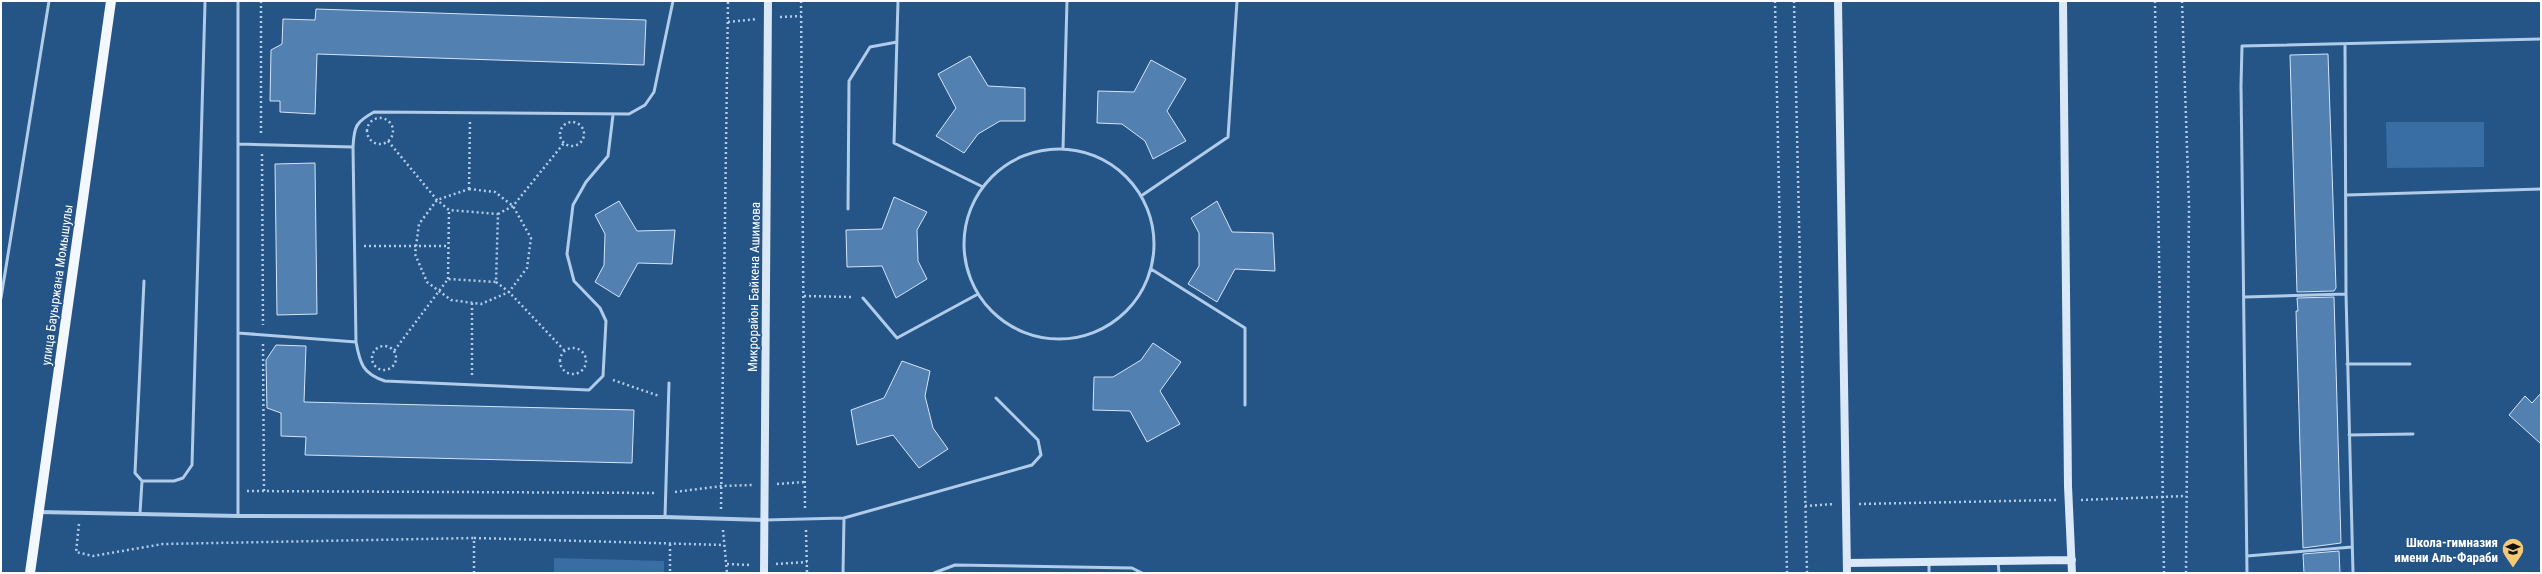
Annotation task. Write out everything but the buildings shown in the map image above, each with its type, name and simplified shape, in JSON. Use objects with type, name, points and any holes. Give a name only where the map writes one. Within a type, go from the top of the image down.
[{"type":"main road","name":"улица Бауыржана Момышулы","points":[[30,573],[111,1]]},
{"type":"main road","name":"Микрорайон Байкена Ашимова","points":[[764,573],[768,1]]},
{"type":"main road","points":[[1838,1],[1848,573]]},
{"type":"main road","points":[[2063,1],[2068,500],[2072,573]]},
{"type":"main road","points":[[1847,563],[2072,560]]},
{"type":"street","points":[[38,512],[238,516],[665,517],[721,520],[764,520]]},
{"type":"lane","points":[[1,298],[48,1]]},
{"type":"lane","points":[[238,1],[238,516]]},
{"type":"lane","points":[[613,115],[608,156],[586,182],[572,205],[567,254],[574,281],[600,308],[606,321],[603,376],[589,390],[385,381],[371,377],[359,358],[356,342],[353,147],[354,132],[360,119],[374,112],[629,114],[646,105],[654,92],[673,1]]},
{"type":"lane","points":[[898,1],[894,142],[984,187]]},
{"type":"lane","points":[[1063,149],[1067,1]]},
{"type":"lane","points":[[1141,196],[1228,137],[1237,1]]},
{"type":"lane","points":[[142,481],[174,482],[184,478],[192,465],[205,3]]},
{"type":"lane","points":[[2248,573],[2241,86],[2242,46],[2541,39]]},
{"type":"lane","points":[[848,209],[849,81],[870,47],[897,42]]},
{"type":"lane","points":[[2345,44],[2347,364],[2353,573]]},
{"type":"lane","points":[[239,144],[353,147]]},
{"type":"lane","points":[[1046,149],[1063,149],[1077,149],[1107,160],[1131,180],[1148,207],[1155,238],[1152,269],[1138,298],[1116,321],[1088,335],[1057,339],[1026,334],[998,318],[978,294],[966,265],[964,234],[972,203],[990,177],[1016,158],[1046,149]]},
{"type":"lane","points":[[2347,195],[2541,189]]},
{"type":"lane","points":[[1152,269],[1245,328],[1245,405]]},
{"type":"lane","points":[[140,513],[142,481],[135,473],[144,281]]},
{"type":"lane","points":[[863,298],[897,338],[978,294]]},
{"type":"lane","points":[[2245,298],[2346,294]]},
{"type":"lane","points":[[238,333],[356,342]]},
{"type":"lane","points":[[2347,364],[2410,364]]},
{"type":"lane","points":[[665,517],[669,383]]},
{"type":"lane","points":[[764,520],[844,518],[1032,465],[1041,455],[1038,440],[996,398]]},
{"type":"lane","points":[[2349,434],[2413,434]]},
{"type":"lane","points":[[843,573],[844,518]]},
{"type":"lane","points":[[2247,556],[2352,547]]},
{"type":"lane","points":[[1998,561],[1999,573]]},
{"type":"lane","points":[[1929,562],[1929,573]]},
{"type":"lane","points":[[934,573],[955,565],[1132,568],[1142,573]]},
{"type":"path","points":[[261,1],[264,492]]},
{"type":"path","points":[[727,573],[721,520],[728,1]]},
{"type":"path","points":[[801,1],[804,482],[807,573]]},
{"type":"path","points":[[1775,1],[1787,573]]},
{"type":"path","points":[[1794,1],[1807,573]]},
{"type":"path","points":[[2155,1],[2164,573]]},
{"type":"path","points":[[2182,1],[2188,206],[2186,573]]},
{"type":"path","points":[[469,189],[471,113]]},
{"type":"path","points":[[378,118],[385,119],[391,123],[393,129],[388,142],[376,143],[370,139],[368,133],[372,121],[378,118]]},
{"type":"path","points":[[570,121],[582,126],[584,138],[580,144],[574,146],[564,143],[559,136],[564,124],[570,121]]},
{"type":"path","points":[[388,142],[437,200],[449,210],[498,214],[513,206],[564,143]]},
{"type":"path","points":[[469,189],[495,192],[513,206],[531,238],[527,268],[509,292],[481,304],[451,300],[427,282],[415,254],[419,224],[437,200],[469,189]]},
{"type":"path","points":[[394,351],[389,347],[376,349],[372,354],[374,366],[379,370],[392,368],[396,363],[394,351],[438,290],[448,279],[449,210]]},
{"type":"path","points":[[496,282],[498,214]]},
{"type":"path","points":[[355,246],[448,246]]},
{"type":"path","points":[[448,279],[496,282],[509,292],[564,350]]},
{"type":"path","points":[[804,296],[863,298]]},
{"type":"path","points":[[472,303],[472,384]]},
{"type":"path","points":[[578,348],[583,353],[586,359],[585,366],[581,372],[574,375],[568,374],[562,370],[560,356],[564,350],[578,348]]},
{"type":"path","points":[[603,376],[668,400]]},
{"type":"path","points":[[238,490],[264,492],[666,493],[722,486]]},
{"type":"path","points":[[1805,506],[2186,496]]},
{"type":"path","points":[[80,513],[76,552],[93,556],[164,544],[474,538],[724,545]]},
{"type":"path","points":[[474,538],[474,573]]},
{"type":"path","points":[[670,544],[670,573]]},
{"type":"shaded area","points":[[2386,122],[2484,122],[2484,167],[2387,168]]},
{"type":"shaded area","points":[[554,558],[664,561],[664,573],[554,573]]},
{"type":"place","name":"Школа-гимназия имени Аль-Фараби","points":[[2513,568]]}]
